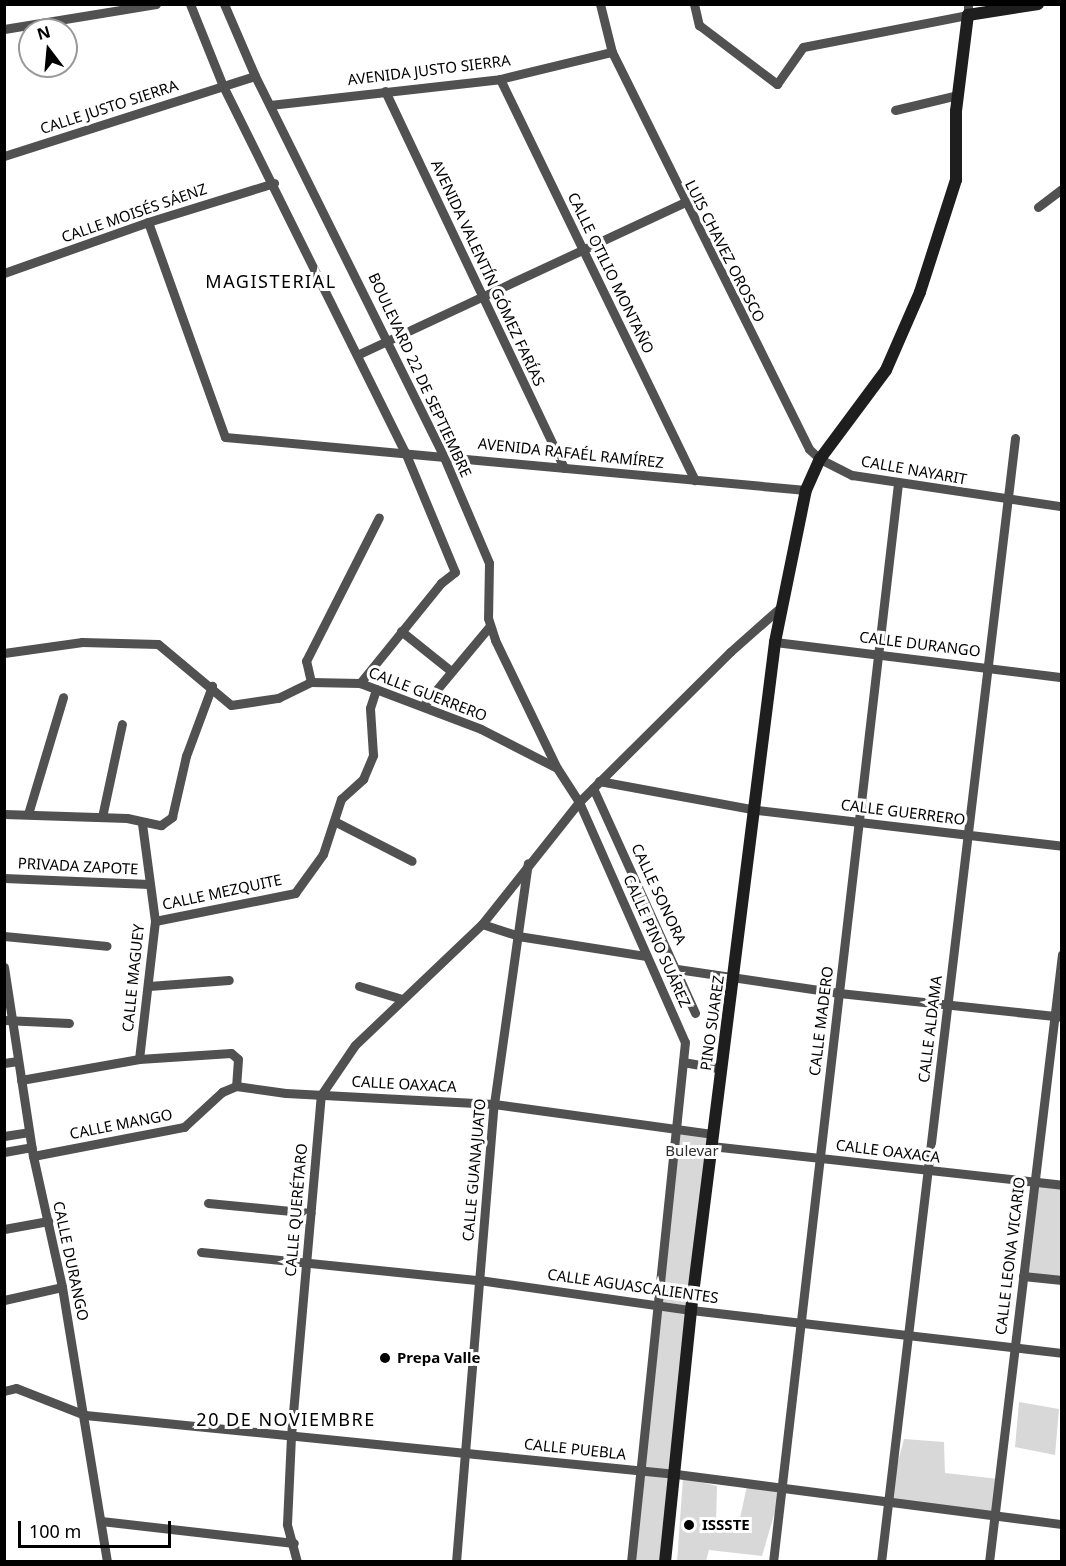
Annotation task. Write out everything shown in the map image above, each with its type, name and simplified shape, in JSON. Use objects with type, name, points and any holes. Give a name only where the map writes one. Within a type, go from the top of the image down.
[{"type":"street","points":[[4,29],[156,4]]},
{"type":"street","points":[[190,4],[223,86],[274,183],[405,452],[455,572],[441,583],[360,683]]},
{"type":"street","name":"BOULEVARD 22 DE SEPTIEMBRE","points":[[224,4],[255,76],[388,339],[443,455],[489,563],[490,626],[557,768]]},
{"type":"street","points":[[600,4],[612,52]]},
{"type":"street","points":[[694,4],[699,25],[777,84],[803,47],[968,10],[1038,4]]},
{"type":"street","name":"PINO SUAREZ","points":[[665,1562],[676,1474],[691,1310],[757,810],[775,642],[782,606],[806,490],[820,459],[886,370],[920,292],[956,180],[958,95],[968,10]]},
{"type":"street","name":"AVENIDA JUSTO SIERRA","points":[[270,105],[500,79],[612,52]]},
{"type":"street","name":"LUIS CHAVEZ OROSCO","points":[[612,52],[683,203],[809,449],[820,459]]},
{"type":"street","name":"CALLE JUSTO SIERRA","points":[[4,156],[255,76]]},
{"type":"street","name":"CALLE OTILIO MONTAÑO","points":[[500,79],[695,480]]},
{"type":"street","name":"AVENIDA VALENTÍN GÓMEZ FARÍAS","points":[[385,91],[564,468]]},
{"type":"street","points":[[895,111],[958,95]]},
{"type":"street","name":"CALLE MOISÉS SÁENZ","points":[[4,273],[148,222],[274,183]]},
{"type":"street","points":[[1038,207],[1062,189]]},
{"type":"street","points":[[357,355],[683,203]]},
{"type":"street","name":"AVENIDA RAFAÉL RAMÍREZ","points":[[148,222],[225,437],[443,455],[806,490]]},
{"type":"street","name":"CALLE ALDAMA","points":[[881,1562],[886,1503],[910,1336],[986,668],[1015,438]]},
{"type":"street","name":"CALLE NAYARIT","points":[[820,459],[852,475],[1006,500],[1059,506]]},
{"type":"street","name":"CALLE MADERO","points":[[773,1562],[799,1323],[880,655],[898,483]]},
{"type":"street","points":[[311,682],[306,661],[379,518]]},
{"type":"street","points":[[528,862],[596,784],[782,606]]},
{"type":"street","points":[[423,706],[490,626]]},
{"type":"street","points":[[401,631],[451,671]]},
{"type":"street","name":"CALLE GUERRERO","points":[[4,653],[82,642],[158,644],[212,686],[231,705],[278,698],[311,682],[360,683],[481,729],[557,768],[579,802]]},
{"type":"street","name":"CALLE DURANGO","points":[[775,642],[1062,677]]},
{"type":"street","points":[[4,814],[102,816],[161,825],[172,817],[186,756],[212,686]]},
{"type":"street","points":[[376,689],[370,708],[373,755],[363,779],[341,799],[336,822],[412,861]]},
{"type":"street","points":[[28,814],[63,697]]},
{"type":"street","points":[[102,816],[122,724]]},
{"type":"street","name":"CALLE GUERRERO","points":[[596,784],[757,810],[1062,846]]},
{"type":"street","name":"CALLE SONORA","points":[[596,784],[695,1013]]},
{"type":"street","name":"CALLE PINO SUÁREZ","points":[[579,802],[685,1042],[631,1562]]},
{"type":"street","name":"CALLE MEZQUITE","points":[[155,921],[295,893],[322,854],[336,822]]},
{"type":"street","name":"CALLE MAGUEY","points":[[139,1059],[155,921],[142,823]]},
{"type":"street","name":"CALLE QUERÉTARO","points":[[297,1562],[287,1524],[291,1436],[321,1095],[355,1045],[482,924],[528,862]]},
{"type":"street","name":"CALLE GUANAJUATO","points":[[456,1562],[494,1104],[528,862]]},
{"type":"street","name":"PRIVADA ZAPOTE","points":[[4,878],[149,885]]},
{"type":"street","points":[[482,924],[518,936],[646,956]]},
{"type":"street","points":[[4,936],[106,946]]},
{"type":"street","name":"CALLE LEONA VICARIO","points":[[989,1562],[1034,1182],[1058,1016],[1062,954]]},
{"type":"street","name":"CALLE DURANGO","points":[[4,967],[8,1019],[62,1287],[85,1415],[107,1562]]},
{"type":"street","points":[[677,969],[839,993],[1058,1016]]},
{"type":"street","points":[[149,986],[229,980]]},
{"type":"street","points":[[359,986],[402,999]]},
{"type":"street","points":[[8,1019],[69,1023]]},
{"type":"street","points":[[21,1080],[139,1059],[231,1053],[238,1059],[236,1086]]},
{"type":"street","points":[[4,1063],[18,1061]]},
{"type":"street","points":[[683,1062],[721,1069]]},
{"type":"street","name":"CALLE OAXACA","points":[[236,1086],[321,1095],[494,1104],[676,1130],[712,1140],[819,1158],[928,1172],[1062,1185]]},
{"type":"street","name":"CALLE MANGO","points":[[4,1152],[33,1151],[184,1127],[222,1092],[236,1086]]},
{"type":"street","points":[[4,1136],[29,1132]]},
{"type":"street","points":[[208,1203],[311,1213]]},
{"type":"street","points":[[4,1229],[48,1221]]},
{"type":"street","name":"CALLE AGUASCALIENTES","points":[[201,1252],[479,1280],[691,1310],[1062,1353]]},
{"type":"street","points":[[1023,1276],[1062,1280]]},
{"type":"street","points":[[4,1300],[62,1287]]},
{"type":"street","name":"CALLE PUEBLA","points":[[4,1390],[16,1388],[85,1415],[641,1470],[1062,1524]]},
{"type":"street","points":[[101,1521],[294,1544]]},
{"type":"green space","name":"Bulevar","points":[[676,1129],[712,1134],[665,1561],[631,1562]]},
{"type":"green space","points":[[1034,1184],[1061,1187],[1061,1280],[1023,1276]]},
{"type":"green space","points":[[1019,1402],[1059,1409],[1055,1455],[1015,1447]]},
{"type":"green space","points":[[904,1439],[944,1442],[945,1473],[999,1479],[995,1515],[887,1503]]},
{"type":"green space","points":[[683,1478],[717,1486],[716,1524],[738,1527],[747,1486],[781,1491],[762,1556],[709,1550],[706,1561],[677,1562]]},
{"type":"place","name":"Prepa Valle","points":[[385,1358]]},
{"type":"place","name":"ISSSTE","points":[[689,1525]]},
{"type":"district","name":"MAGISTERIAL","points":[[271,281]]},
{"type":"district","name":"20 DE NOVIEMBRE","points":[[286,1419]]}]
